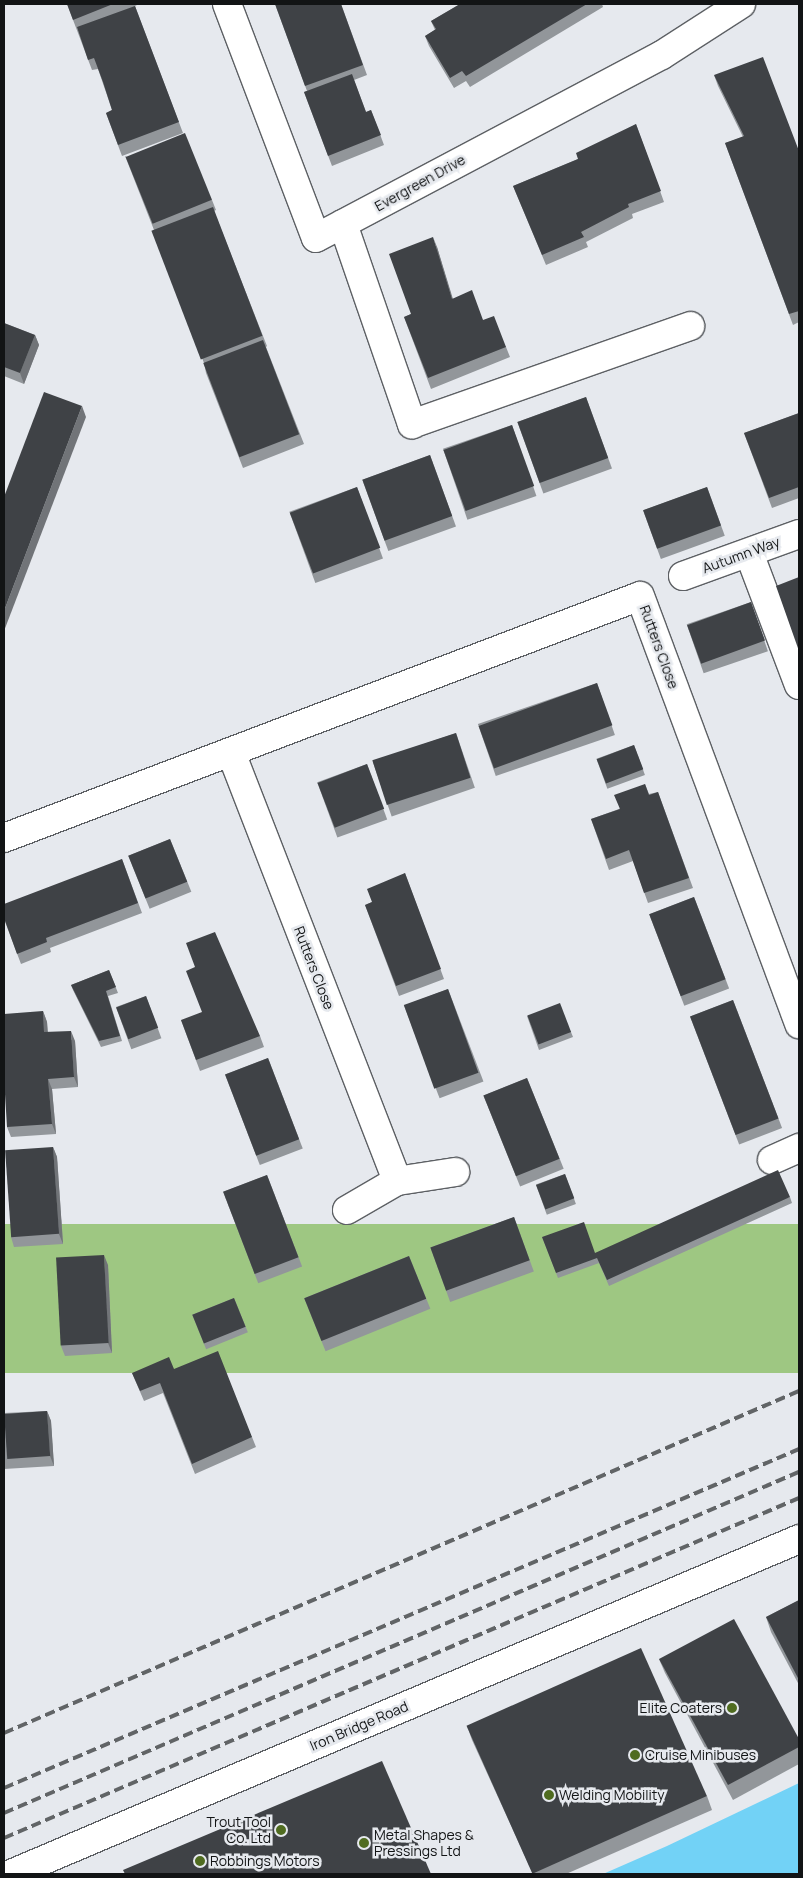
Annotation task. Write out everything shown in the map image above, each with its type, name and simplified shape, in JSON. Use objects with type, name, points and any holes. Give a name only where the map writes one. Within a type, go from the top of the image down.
[{"type":"street","name":"Evergreen Drive","points":[[227,4],[316,238],[662,55],[741,4]]},
{"type":"street","points":[[344,224],[412,424],[690,326]]},
{"type":"street","name":"Autumn Way","points":[[683,576],[799,534]]},
{"type":"street","points":[[749,553],[799,685]]},
{"type":"street","name":"Rutters Close","points":[[4,838],[232,755],[640,596],[799,1024]]},
{"type":"street","name":"Rutters Close","points":[[232,755],[397,1181]]},
{"type":"street","points":[[772,1160],[799,1148]]},
{"type":"street","points":[[347,1210],[397,1181],[455,1172]]},
{"type":"street","name":"Iron Bridge Road","points":[[11,1874],[799,1539]]},
{"type":"green space","points":[[4,1224],[799,1224],[799,1373],[4,1373]]},
{"type":"water","points":[[799,1783],[799,1874],[603,1874],[667,1846]]},
{"type":"building","points":[[67,4],[113,4],[73,20]]},
{"type":"building","points":[[275,4],[341,4],[363,65],[305,86]]},
{"type":"building","points":[[460,4],[587,4],[466,76],[462,71],[450,78],[425,36],[436,29],[431,21]]},
{"type":"building","points":[[135,6],[179,122],[118,145],[106,113],[112,110],[103,82],[94,58],[88,60],[77,27]]},
{"type":"building","points":[[763,57],[799,151],[799,311],[789,314],[725,143],[744,136],[714,75]]},
{"type":"building","points":[[352,74],[366,112],[371,110],[381,135],[328,156],[304,92]]},
{"type":"building","points":[[636,124],[661,191],[628,204],[629,207],[581,232],[584,237],[542,255],[513,186],[578,159],[576,153]]},
{"type":"building","points":[[185,133],[212,200],[153,224],[126,157]]},
{"type":"building","points":[[213,207],[262,336],[201,359],[151,231]]},
{"type":"building","points":[[433,237],[452,299],[472,290],[483,320],[494,316],[506,347],[428,378],[404,317],[411,314],[389,254]]},
{"type":"building","points":[[4,323],[35,335],[20,373],[4,367]]},
{"type":"building","points":[[263,340],[299,434],[239,457],[203,363]]},
{"type":"building","points":[[44,392],[82,406],[4,611],[4,497]]},
{"type":"building","points":[[586,397],[608,458],[540,483],[517,422]]},
{"type":"building","points":[[799,413],[799,487],[769,498],[744,433]]},
{"type":"building","points":[[512,425],[534,486],[466,511],[443,450]]},
{"type":"building","points":[[430,455],[452,516],[385,541],[362,480]]},
{"type":"building","points":[[357,487],[380,548],[313,573],[290,513]]},
{"type":"building","points":[[707,487],[721,526],[657,549],[643,510]]},
{"type":"building","points":[[799,577],[799,651],[776,586]]},
{"type":"building","points":[[751,602],[765,641],[701,664],[687,625]]},
{"type":"building","points":[[597,683],[612,725],[494,768],[479,726]]},
{"type":"building","points":[[456,733],[471,778],[387,805],[372,760]]},
{"type":"building","points":[[634,745],[643,769],[606,784],[597,759]]},
{"type":"building","points":[[367,764],[384,809],[335,828],[318,783]]},
{"type":"building","points":[[645,784],[649,795],[658,792],[689,878],[644,893],[629,850],[606,859],[591,819],[620,809],[614,795]]},
{"type":"building","points":[[170,839],[187,882],[146,899],[128,856]]},
{"type":"building","points":[[122,859],[138,903],[46,938],[47,942],[17,954],[4,918],[4,904]]},
{"type":"building","points":[[405,873],[441,969],[396,986],[365,905],[372,902],[367,889]]},
{"type":"building","points":[[694,897],[726,979],[681,996],[649,914]]},
{"type":"building","points":[[215,932],[260,1036],[196,1060],[181,1020],[202,1012],[186,971],[195,967],[186,943]]},
{"type":"building","points":[[109,970],[116,987],[106,991],[120,1036],[99,1041],[71,985]]},
{"type":"building","points":[[448,989],[478,1073],[434,1089],[404,1005]]},
{"type":"building","points":[[146,996],[158,1028],[128,1039],[116,1007]]},
{"type":"building","points":[[733,1000],[779,1119],[736,1135],[690,1016]]},
{"type":"building","points":[[560,1003],[571,1032],[538,1044],[527,1016]]},
{"type":"building","points":[[43,1011],[44,1032],[71,1031],[74,1077],[48,1079],[52,1124],[7,1127],[4,1078],[4,1014]]},
{"type":"building","points":[[268,1058],[299,1139],[256,1156],[225,1074]]},
{"type":"building","points":[[527,1078],[560,1159],[516,1176],[483,1096]]},
{"type":"building","points":[[53,1147],[59,1234],[11,1237],[5,1150]]},
{"type":"building","points":[[778,1170],[790,1197],[607,1280],[597,1258],[556,1273],[542,1237],[584,1222],[595,1253]]},
{"type":"building","points":[[565,1174],[574,1198],[545,1209],[536,1185]]},
{"type":"building","points":[[267,1175],[299,1257],[255,1274],[223,1192]]},
{"type":"building","points":[[514,1217],[530,1260],[446,1291],[430,1247]]},
{"type":"building","points":[[104,1255],[109,1343],[61,1345],[56,1258]]},
{"type":"building","points":[[409,1256],[426,1299],[321,1341],[304,1298]]},
{"type":"building","points":[[234,1298],[246,1327],[204,1344],[192,1315]]},
{"type":"building","points":[[218,1351],[252,1437],[192,1464],[160,1383],[140,1391],[132,1373],[169,1357],[174,1369]]},
{"type":"building","points":[[47,1411],[50,1456],[7,1459],[4,1414]]},
{"type":"building","points":[[799,1600],[799,1680],[766,1617]]},
{"type":"building","name":"Elite Coaters","points":[[734,1619],[799,1739],[799,1747],[728,1785],[659,1659]]},
{"type":"building","points":[[641,1648],[707,1796],[532,1874],[467,1726]]},
{"type":"building","points":[[382,1761],[431,1874],[125,1874],[123,1870]]},
{"type":"railway","points":[[4,1733],[799,1391]]},
{"type":"railway","points":[[4,1788],[799,1449]]},
{"type":"railway","points":[[4,1813],[799,1472]]},
{"type":"railway","points":[[4,1838],[799,1498]]},
{"type":"place","name":"Elite Coaters","points":[[732,1708]]},
{"type":"place","name":"Cruise Minibuses","points":[[635,1755]]},
{"type":"place","name":"Welding Mobility","points":[[549,1795]]},
{"type":"place","name":"Trout Tool Co. Ltd","points":[[281,1830]]},
{"type":"place","name":"Metal Shapes & Pressings Ltd","points":[[364,1843]]},
{"type":"place","name":"Robbings Motors","points":[[200,1861]]}]
